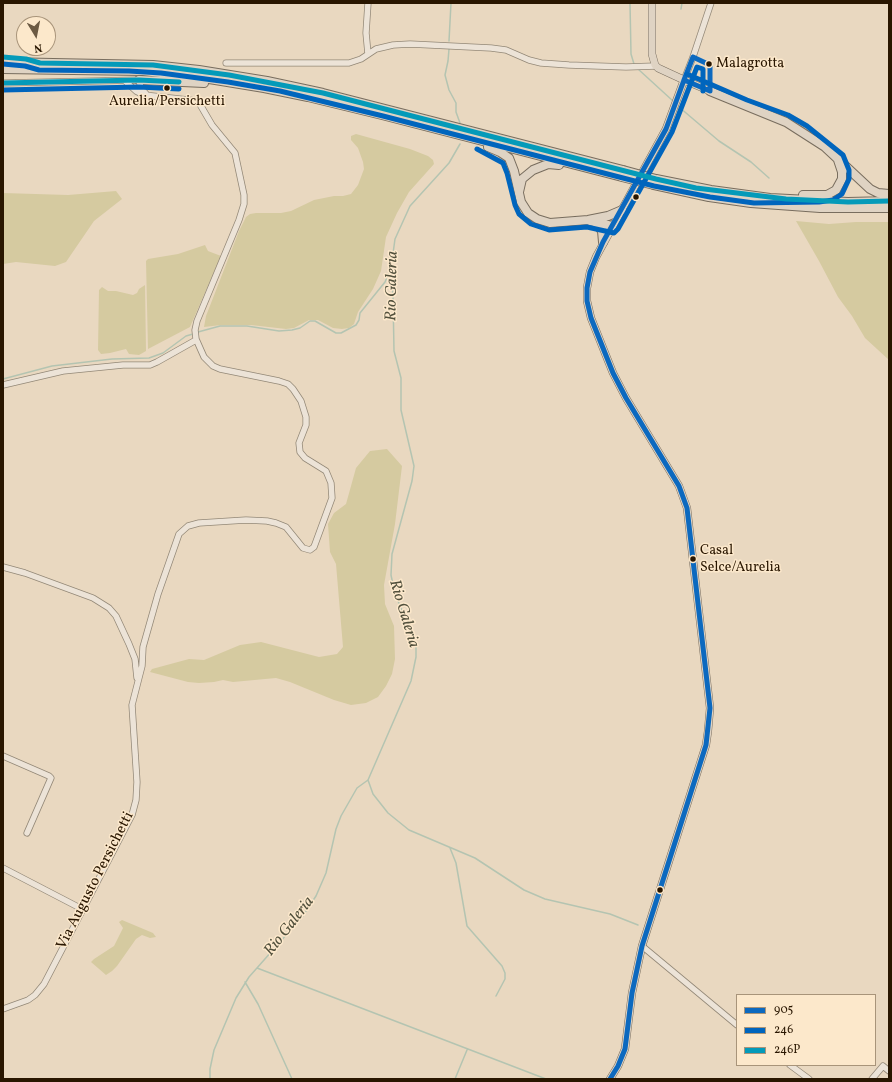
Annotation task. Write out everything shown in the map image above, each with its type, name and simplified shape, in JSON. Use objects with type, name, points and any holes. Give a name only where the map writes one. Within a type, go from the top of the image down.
[{"type":"highway","points":[[3,57],[26,59],[40,63]]},
{"type":"highway","points":[[3,62],[147,65],[204,71],[267,81],[310,90],[434,125],[466,136],[655,182],[709,197],[758,204],[820,208],[889,208]]},
{"type":"highway","points":[[3,69],[121,70],[154,72],[197,77],[264,88],[477,133],[623,174]]},
{"type":"highway","points":[[139,80],[264,88]]},
{"type":"highway","points":[[710,91],[786,122],[808,135],[837,158],[870,188],[878,193],[889,194]]},
{"type":"highway","points":[[466,136],[500,152],[509,158],[514,171],[521,202],[525,210],[530,215],[539,220],[555,223],[594,220],[607,221],[612,226]]},
{"type":"highway","points":[[754,196],[779,194],[819,195],[831,193],[836,190],[842,179],[842,172],[837,158]]},
{"type":"highway","points":[[519,195],[521,183],[526,176],[536,168],[548,164],[560,165],[603,176],[623,174]]},
{"type":"highway","points":[[655,182],[754,196],[820,201],[889,201]]},
{"type":"highway","points":[[594,220],[622,210]]},
{"type":"highway","points":[[594,220],[602,231],[603,242]]},
{"type":"main road","points":[[652,3],[652,54],[656,66],[710,91]]},
{"type":"main road","points":[[610,1079],[618,1066],[625,1049],[632,994],[642,946],[706,745],[710,708],[689,516],[685,500],[679,486],[619,386],[598,339],[588,307],[587,288],[590,272],[603,242],[666,129],[684,80]]},
{"type":"street","points":[[368,3],[366,33],[368,54]]},
{"type":"street","points":[[684,80],[711,3]]},
{"type":"street","points":[[226,63],[349,63],[361,59],[376,49],[393,45],[435,44],[506,50],[529,60],[541,63],[626,67],[656,66]]},
{"type":"street","points":[[3,83],[139,80],[141,88],[148,95]]},
{"type":"street","name":"Via Augusto Persichetti","points":[[3,1010],[28,1000],[42,987],[127,826],[135,804],[137,782],[132,710],[142,666],[144,647],[158,594],[176,540],[183,529],[191,524],[203,522],[246,520],[271,522],[286,527],[303,548],[310,550],[314,547],[332,498],[331,483],[326,472],[305,458],[299,450],[306,425],[306,417],[301,401],[293,389],[288,384],[279,381],[215,367],[206,360],[196,338],[195,330],[197,321],[242,212],[245,198],[235,151],[212,125],[198,101],[148,95],[138,92],[125,81]]},
{"type":"street","points":[[3,385],[63,371],[123,365],[150,365],[196,338]]},
{"type":"street","points":[[3,567],[25,573],[79,593],[100,602],[109,608],[116,616],[129,644],[135,659],[136,677],[138,680]]},
{"type":"street","points":[[3,756],[50,776],[51,778],[27,833]]},
{"type":"street","points":[[3,868],[82,909]]},
{"type":"street","points":[[642,946],[736,1024]]},
{"type":"street","points":[[791,1066],[809,1079]]},
{"type":"street","points":[[872,1079],[882,1066],[889,1071]]},
{"type":"shaded area","points":[[356,134],[410,149],[428,156],[433,160],[434,164],[409,192],[397,213],[386,237],[381,271],[373,289],[358,312],[354,324],[349,328],[342,329],[333,328],[318,320],[309,320],[294,328],[286,329],[251,325],[221,325],[204,327],[206,316],[239,231],[246,217],[250,214],[256,213],[281,213],[291,211],[314,200],[351,194],[358,185],[364,169],[358,148],[351,140],[351,136]]},
{"type":"shaded area","points":[[116,191],[122,199],[94,221],[66,262],[55,266],[16,262],[3,264],[3,193],[68,195]]},
{"type":"shaded area","points":[[796,221],[829,224],[889,222],[889,360],[865,338],[852,316],[838,297]]},
{"type":"shaded area","points":[[205,245],[208,251],[221,256],[190,327],[148,349],[146,261],[148,259],[178,254]]},
{"type":"shaded area","points":[[145,285],[146,351],[139,355],[129,354],[126,349],[101,354],[98,350],[99,290],[102,287],[108,291],[116,291],[133,295]]},
{"type":"shaded area","points":[[387,449],[402,466],[395,524],[384,585],[385,604],[394,626],[395,659],[392,674],[378,697],[366,703],[351,705],[276,678],[233,682],[223,680],[199,683],[188,682],[150,672],[152,669],[189,659],[204,660],[240,645],[261,642],[319,657],[337,654],[343,647],[336,564],[330,552],[328,524],[334,513],[346,504],[356,468],[370,451]]},
{"type":"shaded area","points":[[122,920],[153,933],[156,937],[150,938],[142,935],[136,939],[117,966],[106,975],[91,962],[114,946],[123,928],[119,922]]},
{"type":"waterway","name":"Rio Galeria","points":[[449,41],[451,3]]},
{"type":"waterway","points":[[630,3],[631,54],[634,64]]},
{"type":"waterway","points":[[681,9],[682,3]]},
{"type":"waterway","name":"Rio Galeria","points":[[449,49],[445,75],[449,90],[456,103],[456,112],[460,123]]},
{"type":"waterway","points":[[638,69],[673,101]]},
{"type":"waterway","points":[[679,107],[719,141],[751,162],[769,178]]},
{"type":"waterway","name":"Rio Galeria","points":[[210,1079],[210,1069],[214,1050],[236,998],[249,977],[302,917],[316,896],[326,873],[336,829],[341,816],[357,788],[368,780],[411,681],[416,657],[416,643],[395,594],[391,575],[392,554],[412,481],[414,466],[401,410],[401,378],[394,351],[391,268],[395,239],[410,206],[449,163],[460,144]]},
{"type":"waterway","points":[[198,332],[220,326],[247,326],[279,331],[292,330],[300,328],[310,321],[315,321],[336,333],[341,333],[356,325],[359,320],[360,313],[385,282],[390,270]]},
{"type":"waterway","points":[[3,379],[52,366],[112,359],[149,358],[163,353],[186,336],[193,334]]},
{"type":"waterway","points":[[368,780],[373,794],[388,813],[409,830],[475,858],[524,890],[545,899],[610,914],[638,925]]},
{"type":"waterway","points":[[450,848],[456,863],[467,926],[502,966],[505,973],[505,979],[496,996]]},
{"type":"waterway","points":[[257,968],[546,1079]]},
{"type":"waterway","points":[[245,982],[258,1004],[292,1079]]},
{"type":"waterway","points":[[455,1079],[467,1050]]},
{"type":"transit line","name":"246P","points":[[3,57],[26,59],[40,63],[153,65],[229,75],[323,93],[696,188],[786,199],[848,202],[889,201]]},
{"type":"transit line","name":"905","points":[[693,57],[710,65],[710,91],[684,80],[693,57]]},
{"type":"transit line","name":"246","points":[[3,64],[25,66],[39,70],[129,71],[161,73],[280,91],[654,186],[710,197],[754,203],[819,202],[833,200],[842,194],[849,179],[849,170],[843,155],[807,126],[788,115],[747,100],[687,74]]},
{"type":"transit line","name":"246","points":[[477,149],[503,163],[519,214],[531,224],[549,230],[587,227],[614,233],[618,229],[672,132],[697,67],[703,69],[703,91]]},
{"type":"transit line","name":"246P","points":[[3,83],[139,80],[179,82]]},
{"type":"transit line","name":"905","points":[[610,1079],[618,1066],[625,1049],[632,993],[642,946],[706,745],[710,708],[687,508],[679,486],[626,398],[613,373],[591,318],[587,301],[587,288],[590,272],[603,242],[666,129],[684,80]]},
{"type":"transit line","name":"246","points":[[3,90],[139,87],[179,89]]},
{"type":"place","name":"Malagrotta","points":[[709,64]]},
{"type":"place","name":"Aurelia/Persichetti","points":[[167,88]]},
{"type":"place","name":"Casal Selce/Aurelia","points":[[693,559]]}]
